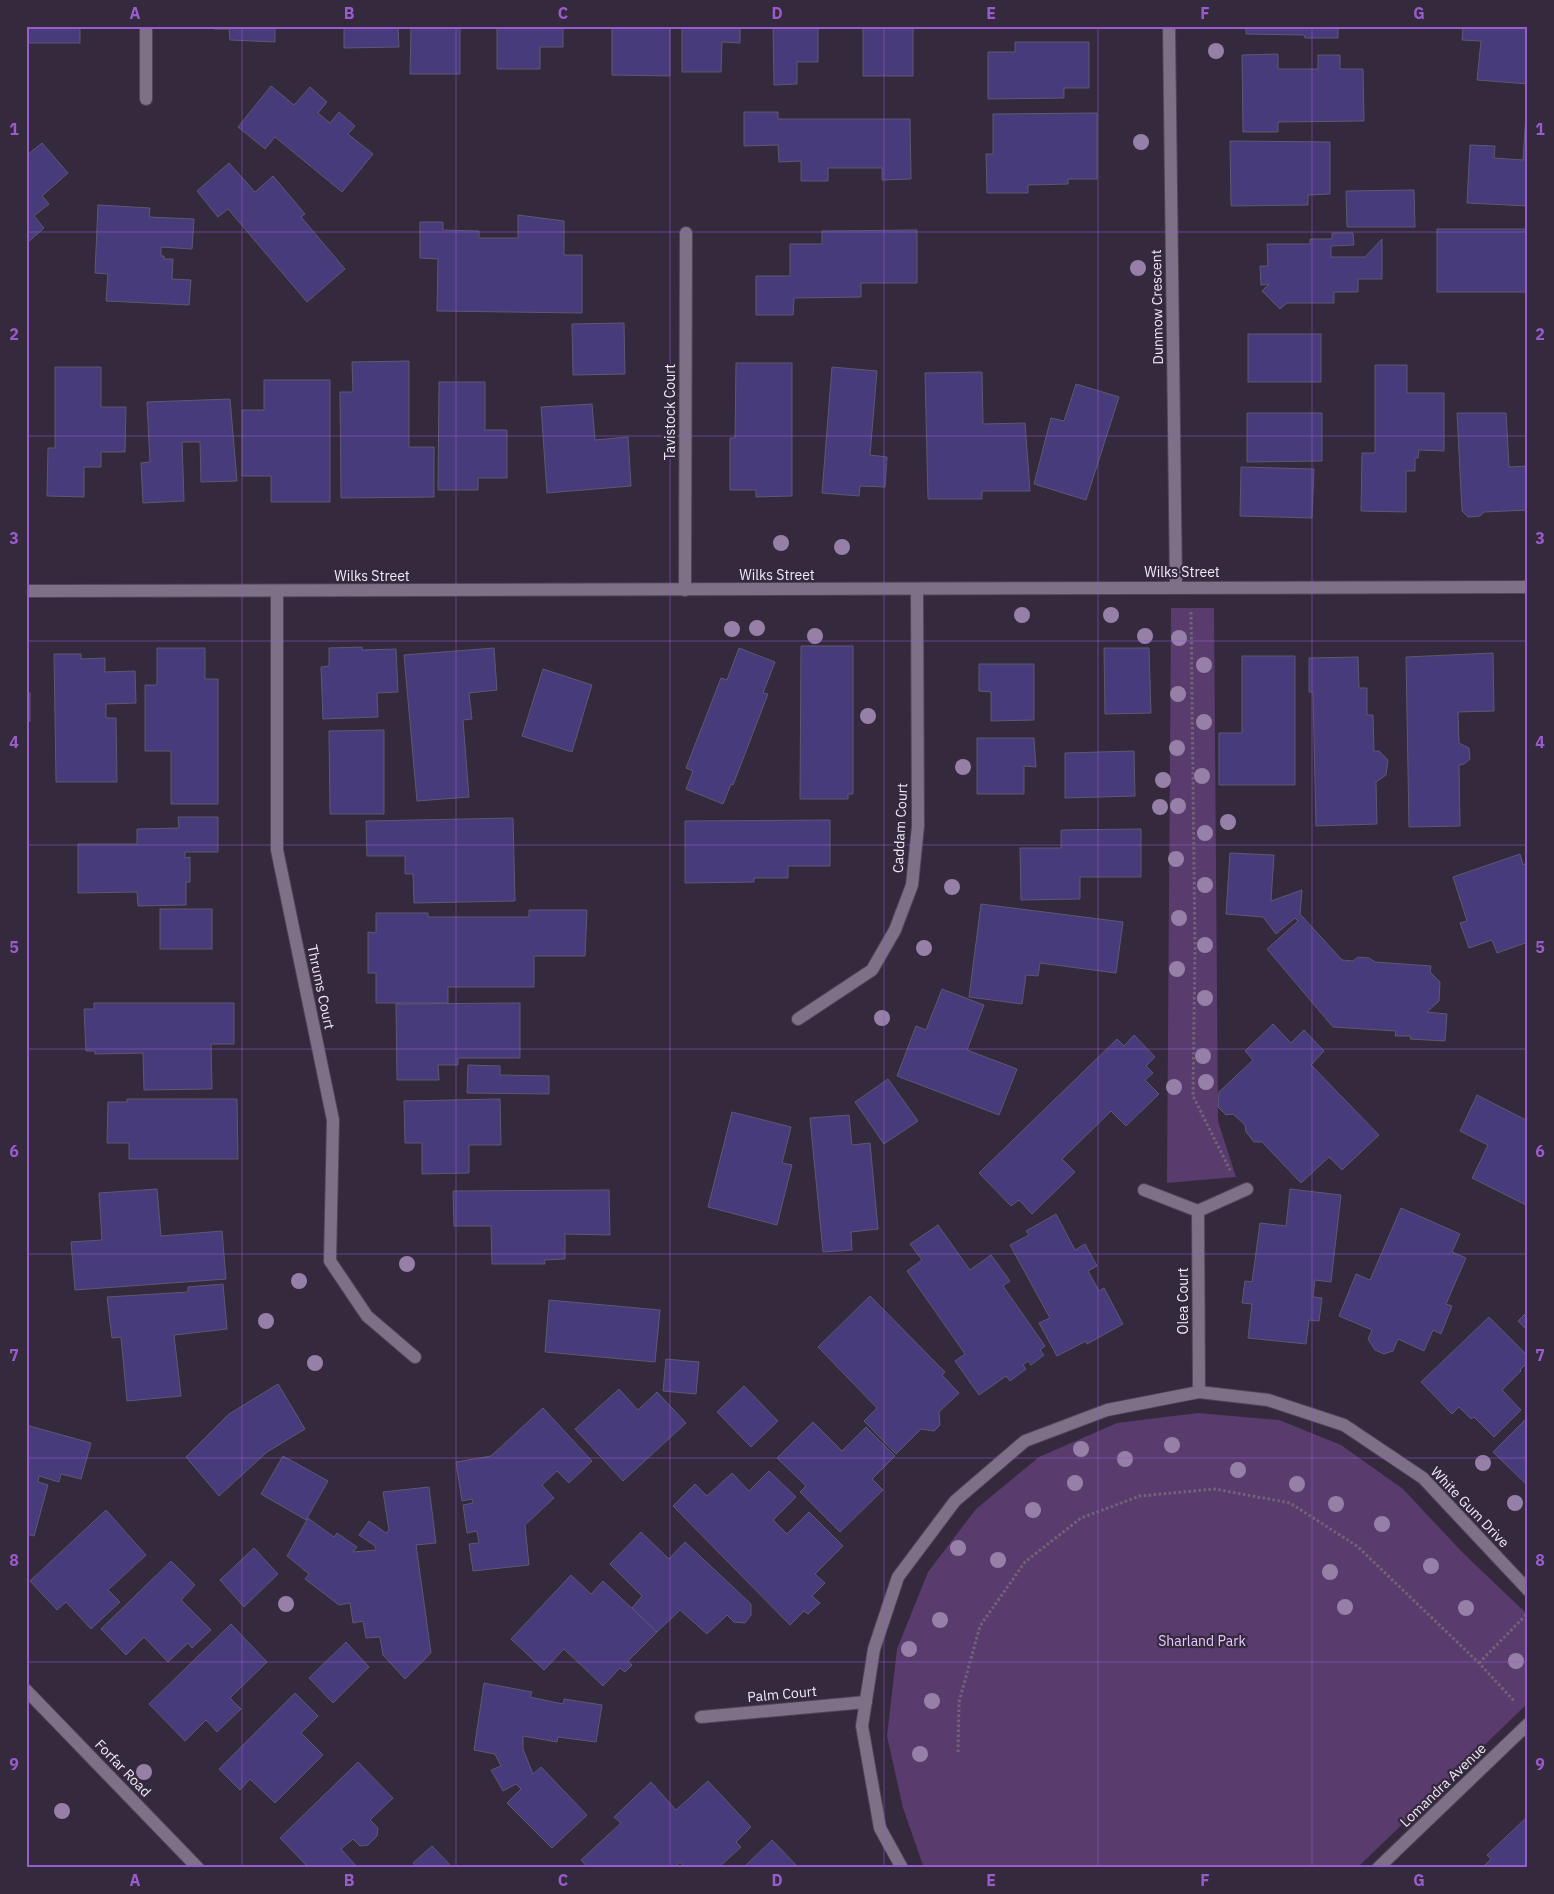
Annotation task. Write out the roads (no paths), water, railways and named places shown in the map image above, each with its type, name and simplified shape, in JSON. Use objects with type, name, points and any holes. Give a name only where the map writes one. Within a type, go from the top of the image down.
[{"type":"street","points":[[146,26],[146,100]]},
{"type":"street","name":"Dunmow Crescent","points":[[1170,26],[1176,587]]},
{"type":"street","name":"Tavistock Court","points":[[685,590],[686,233]]},
{"type":"street","name":"Wilks Street","points":[[26,591],[1528,587]]},
{"type":"street","name":"Thrums Court","points":[[277,590],[277,850],[333,1120],[330,1261],[367,1316],[415,1357]]},
{"type":"street","name":"Caddam Court","points":[[798,1019],[872,970],[895,930],[912,885],[918,826],[917,590]]},
{"type":"street","points":[[1144,1190],[1198,1211],[1247,1189]]},
{"type":"street","name":"Olea Court","points":[[1198,1211],[1199,1392]]},
{"type":"street","name":"White Gum Drive","points":[[902,1868],[880,1828],[862,1726],[874,1649],[898,1577],[955,1501],[1025,1441],[1107,1410],[1199,1392],[1268,1400],[1344,1425],[1423,1478],[1528,1590]]},
{"type":"street","name":"Forfar Road","points":[[26,1690],[198,1868]]},
{"type":"street","name":"Palm Court","points":[[700,1717],[866,1702]]},
{"type":"street","name":"Lomandra Avenue","points":[[1378,1868],[1528,1724]]},
{"type":"park label","name":"Sharland Park","points":[[1202,1641]]}]
